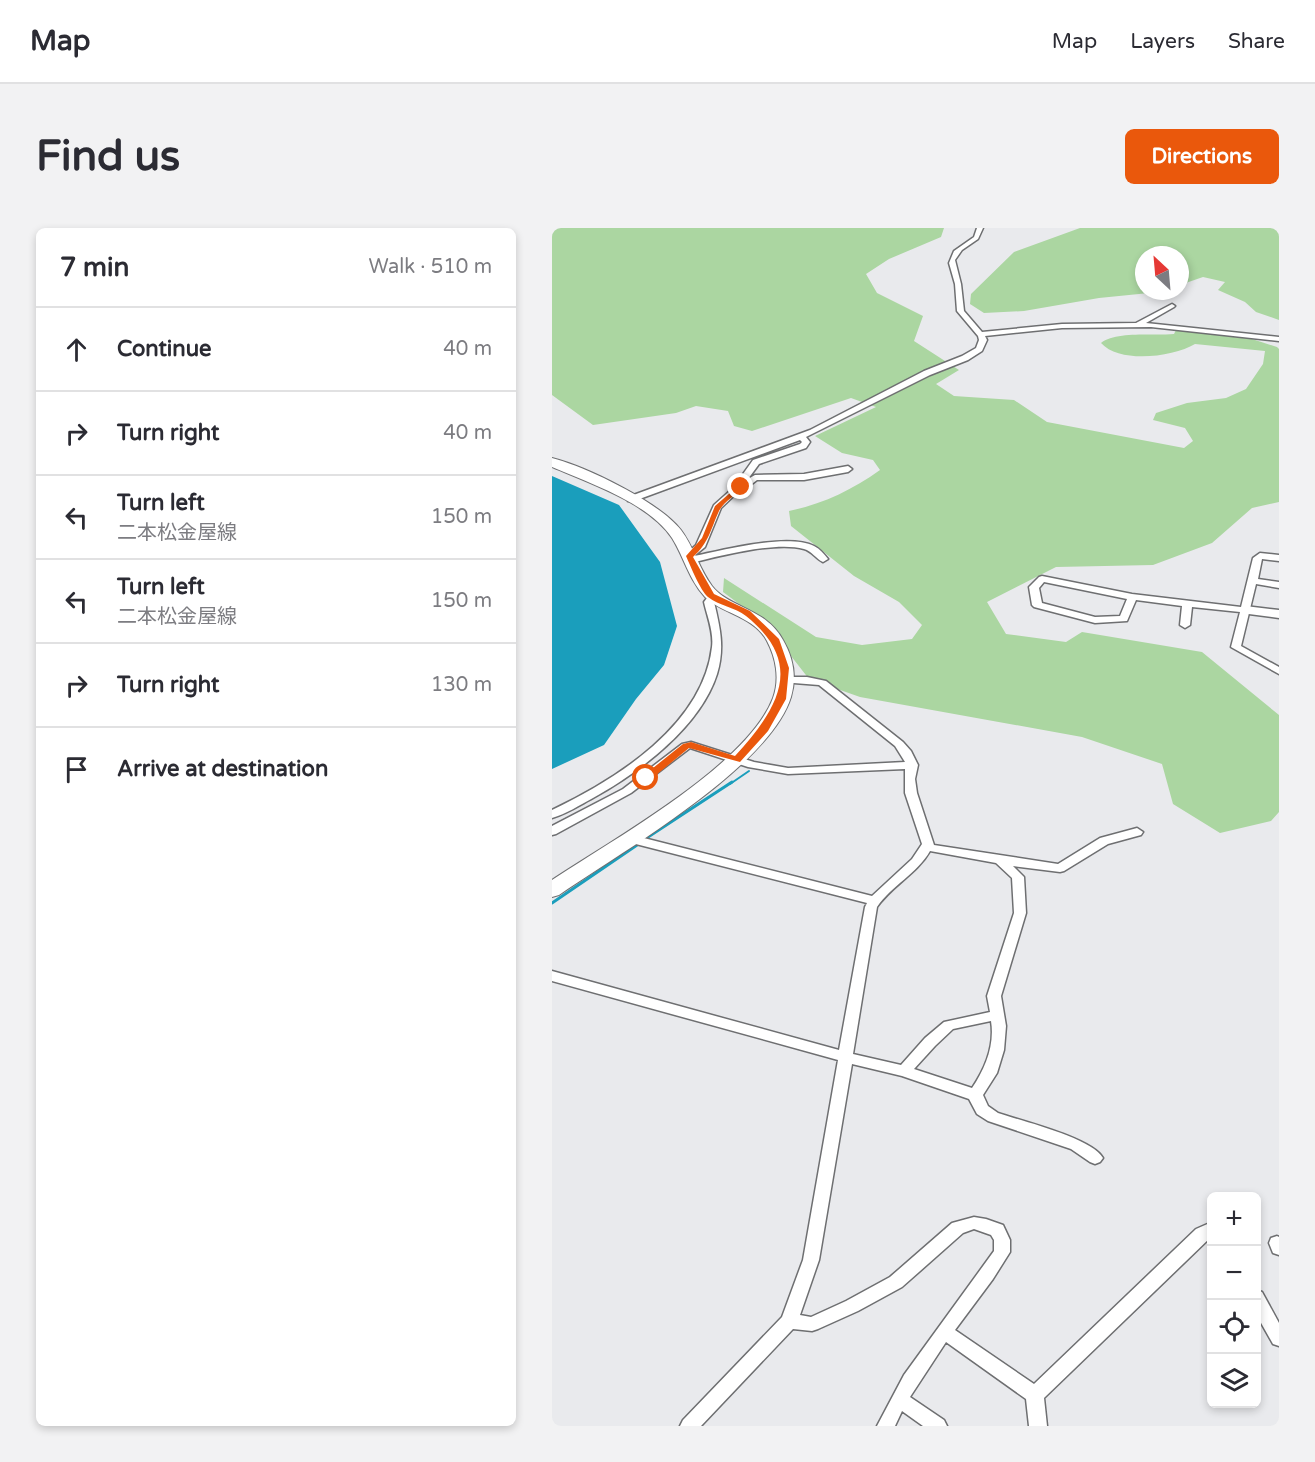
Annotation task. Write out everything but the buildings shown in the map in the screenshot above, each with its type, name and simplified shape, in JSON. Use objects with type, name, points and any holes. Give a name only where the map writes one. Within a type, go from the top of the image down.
[{"type":"main road","points":[[552,462],[610,487],[670,526],[702,583],[713,596],[747,613],[776,640],[782,655],[785,680],[781,699],[764,730],[737,760],[636,840],[552,890]]},
{"type":"street","points":[[631,499],[802,436],[927,373],[975,352],[981,345],[981,334],[959,311],[958,285],[951,262],[955,253],[977,238],[980,228]]},
{"type":"street","points":[[1138,325],[1172,306]]},
{"type":"street","points":[[981,334],[1062,326],[1138,325],[1185,327],[1279,339]]},
{"type":"street","points":[[738,488],[756,462],[803,446],[806,442],[802,436]]},
{"type":"street","points":[[690,558],[705,538],[717,507],[738,488],[755,478],[804,477],[848,469]]},
{"type":"street","points":[[690,558],[739,549],[795,545],[810,547],[823,559]]},
{"type":"street","points":[[1279,558],[1260,556],[1258,558],[1236,647],[1279,671]]},
{"type":"street","points":[[1132,597],[1124,619],[1095,620],[1037,605],[1034,587],[1042,579],[1132,597],[1279,614]]},
{"type":"street","points":[[1253,581],[1279,585]]},
{"type":"street","points":[[552,814],[601,788],[632,767],[668,737],[685,719],[703,693],[717,647],[709,602],[713,596]]},
{"type":"street","points":[[1185,625],[1187,603]]},
{"type":"street","points":[[689,1426],[789,1322],[811,1260],[869,913],[874,901],[884,888],[920,860],[928,844],[910,790],[912,765],[910,755],[822,683],[785,680]]},
{"type":"street","points":[[552,831],[627,791],[686,746],[691,745],[764,768],[803,771],[912,765]]},
{"type":"street","points":[[926,847],[1060,868],[1104,841],[1137,832]]},
{"type":"street","points":[[636,840],[874,901]]},
{"type":"street","points":[[975,1095],[990,1073],[997,1050],[999,1026],[994,996],[1020,913],[1018,877],[1000,860]]},
{"type":"street","points":[[552,976],[845,1057],[904,1071],[975,1095],[982,1110],[993,1117],[1076,1145],[1095,1158]]},
{"type":"street","points":[[904,1071],[949,1025],[996,1015]]},
{"type":"street","points":[[789,1322],[813,1324],[896,1282],[958,1228],[974,1223],[997,1230],[1002,1240],[1002,1252],[899,1399],[886,1426]]},
{"type":"street","points":[[1035,1395],[1207,1229]]},
{"type":"street","points":[[1259,1300],[1277,1330]]},
{"type":"street","points":[[945,1332],[1035,1395],[1038,1426]]},
{"type":"street","points":[[899,1399],[938,1426]]},
{"type":"green space","points":[[552,228],[944,228],[941,237],[889,259],[866,274],[877,293],[923,316],[914,341],[959,370],[936,384],[954,396],[1014,400],[1047,422],[1184,448],[1193,441],[1185,428],[1153,420],[1156,413],[1187,403],[1226,398],[1246,389],[1263,364],[1265,351],[1195,344],[1161,355],[1133,356],[1110,350],[1101,343],[1125,335],[1174,334],[1176,330],[1182,329],[1252,339],[1277,347],[1279,349],[1279,502],[1252,508],[1212,543],[1153,565],[1056,567],[987,602],[1006,634],[1066,642],[1082,632],[1202,652],[1279,715],[1279,812],[1271,821],[1220,833],[1173,804],[1162,764],[1082,737],[860,697],[809,679],[766,624],[723,592],[724,578],[816,637],[862,645],[912,639],[922,625],[899,602],[854,576],[791,526],[789,511],[837,495],[880,470],[873,460],[842,453],[815,436],[876,407],[851,398],[752,431],[734,426],[728,411],[696,406],[676,413],[593,425],[552,395]]},
{"type":"green space","points":[[1080,228],[1279,228],[1279,320],[1256,312],[1245,302],[1218,290],[1225,282],[1203,277],[1189,282],[1189,246],[1135,246],[1135,294],[1024,311],[984,313],[970,304],[971,294],[1014,252]]},
{"type":"water","points":[[552,476],[619,505],[660,562],[677,626],[664,665],[636,699],[604,745],[552,769]]},
{"type":"waterway","points":[[730,784],[749,771]]},
{"type":"waterway","points":[[645,839],[732,782]]},
{"type":"waterway","points":[[552,903],[640,843]]},
{"type":"route","points":[[646,778],[683,747],[691,745],[737,760],[764,730],[781,699],[785,668],[776,640],[747,613],[711,595],[702,583],[689,556],[692,556],[700,547],[717,507],[741,487]]}]
